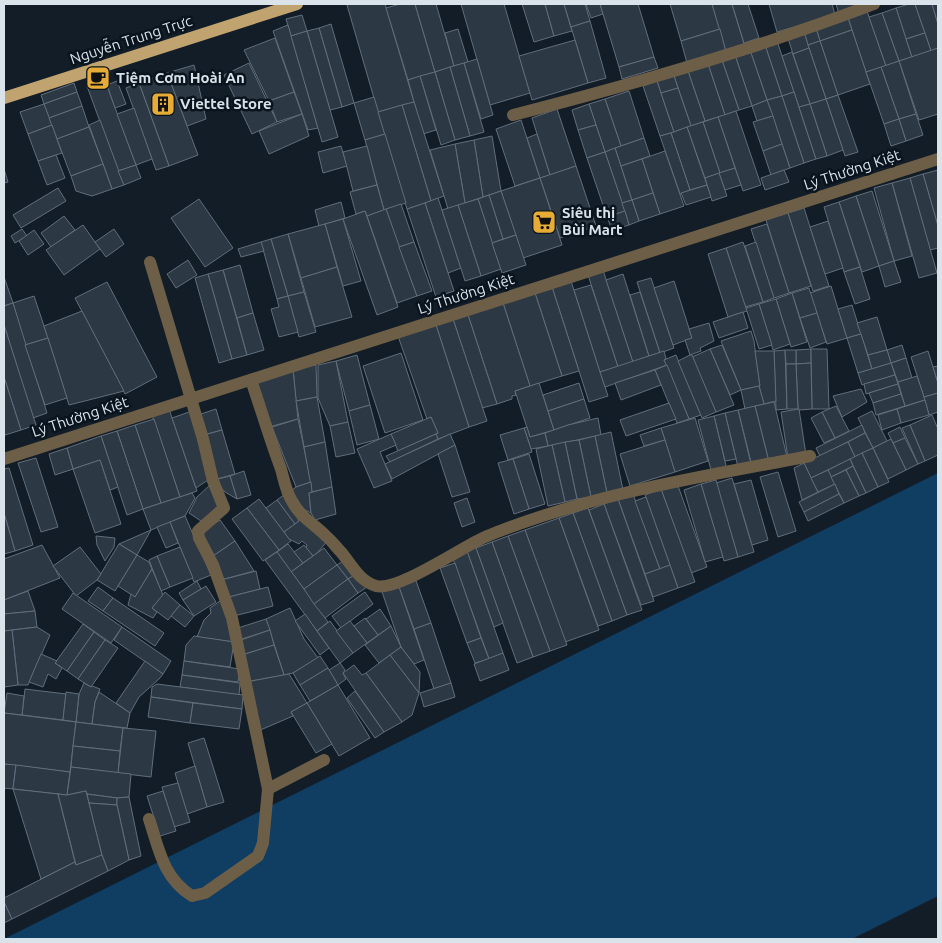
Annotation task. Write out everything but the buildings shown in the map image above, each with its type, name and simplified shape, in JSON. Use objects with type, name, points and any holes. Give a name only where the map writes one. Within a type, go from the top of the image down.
[{"type":"main road","name":"Nguyễn Trung Trực","points":[[4,98],[297,4]]},
{"type":"street","points":[[513,115],[623,87],[817,26],[874,4]]},
{"type":"street","name":"Lý Thường Kiệt","points":[[4,458],[938,159]]},
{"type":"street","points":[[149,819],[167,873],[182,890],[192,896],[205,893],[258,856],[263,842],[268,789],[232,618],[213,565],[199,538],[198,531],[224,508],[213,480],[192,398],[150,262]]},
{"type":"street","points":[[251,380],[292,502],[308,521],[345,556],[355,572],[366,581],[378,586],[393,584],[411,577],[477,541],[514,525],[590,500],[632,490],[810,456]]},
{"type":"street","points":[[268,789],[324,760]]},
{"type":"shaded area","points":[[938,473],[938,896],[852,939],[4,939]]},
{"type":"place","name":"Tiệm Cơm Hoài An","points":[[98,78]]},
{"type":"place","name":"Viettel Store","points":[[163,104]]},
{"type":"place","name":"Siêu thị Bùi Mart","points":[[544,222]]}]
